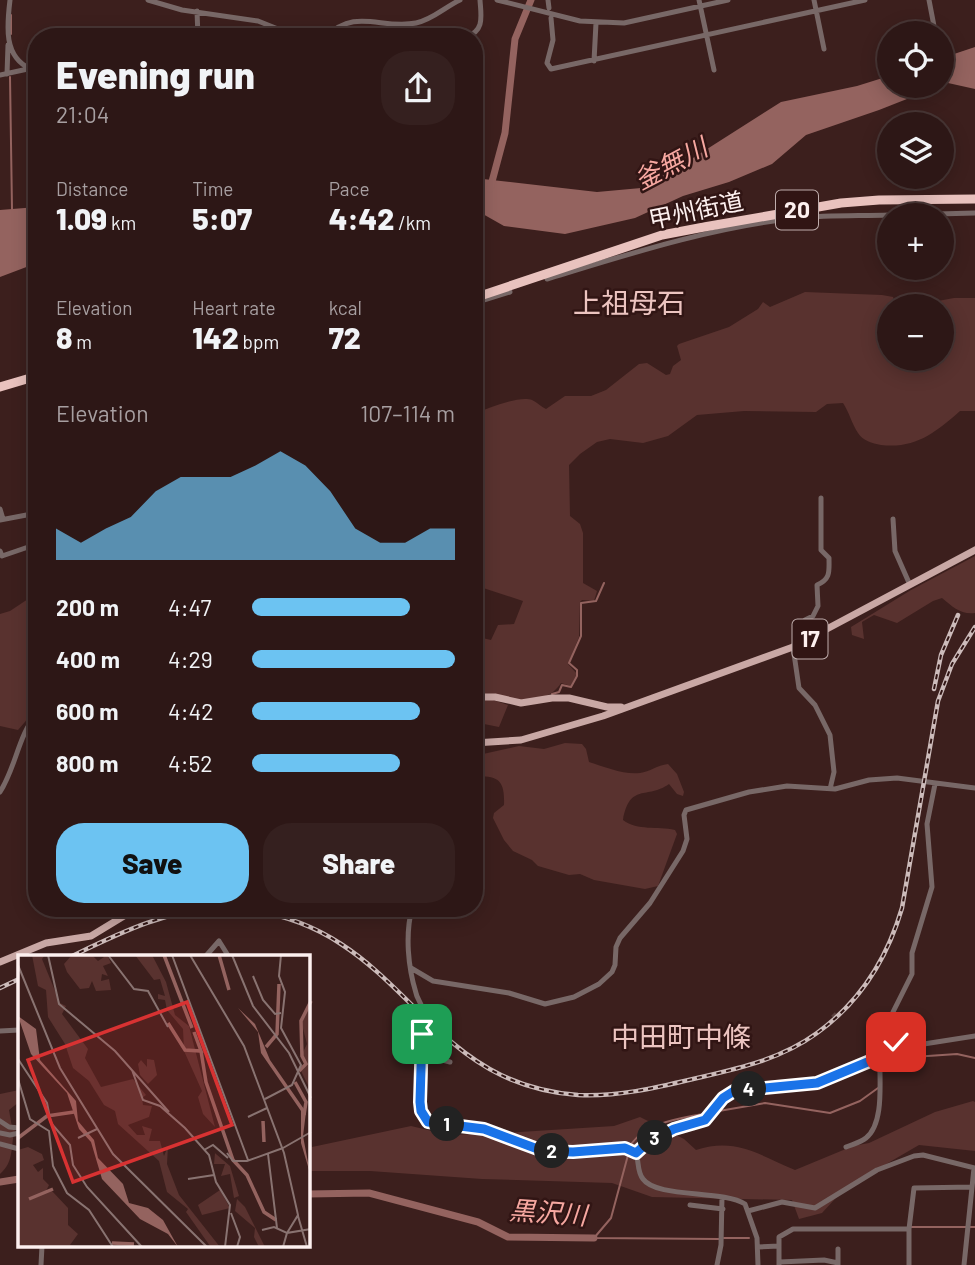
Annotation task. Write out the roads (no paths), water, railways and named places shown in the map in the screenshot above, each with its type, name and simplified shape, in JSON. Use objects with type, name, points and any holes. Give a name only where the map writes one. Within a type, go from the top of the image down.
[{"type":"highway","name":"甲州街道","points":[[483,297],[662,235],[841,203],[975,199]]},
{"type":"highway","points":[[0,387],[28,379]]},
{"type":"main road","name":"17","points":[[483,742],[521,740],[636,705],[793,647],[975,550]]},
{"type":"main road","name":"17","points":[[483,697],[495,697],[521,704],[556,697],[607,707],[636,705]]},
{"type":"main road","points":[[0,962],[47,943],[91,936],[122,917]]},
{"type":"street","points":[[8,74],[10,0]]},
{"type":"street","points":[[148,0],[165,6],[258,21],[276,28]]},
{"type":"street","points":[[338,28],[355,20],[416,23],[431,18],[460,0]]},
{"type":"street","points":[[479,28],[480,0]]},
{"type":"street","points":[[496,0],[596,23],[624,23],[700,3],[728,0]]},
{"type":"street","points":[[548,0],[549,8]]},
{"type":"street","points":[[814,0],[824,49]]},
{"type":"street","points":[[551,18],[553,40],[547,63],[551,69],[865,0]]},
{"type":"street","points":[[929,0],[933,21]]},
{"type":"street","points":[[700,3],[714,70]]},
{"type":"street","points":[[197,11],[198,28]]},
{"type":"street","points":[[594,61],[596,23]]},
{"type":"street","points":[[8,45],[20,62],[28,65]]},
{"type":"street","points":[[0,75],[28,69]]},
{"type":"street","points":[[954,214],[975,213]]},
{"type":"street","points":[[545,275],[547,279],[685,238],[777,221],[877,215]]},
{"type":"street","points":[[821,498],[821,550],[828,558],[829,575],[825,582],[817,585],[818,606],[813,616],[805,620],[793,647],[799,688],[815,705],[830,735],[834,772],[830,789]]},
{"type":"street","points":[[0,509],[2,520],[28,515]]},
{"type":"street","points":[[893,519],[895,551],[910,585]]},
{"type":"street","points":[[0,551],[2,556],[28,547]]},
{"type":"street","points":[[0,792],[28,725]]},
{"type":"street","points":[[411,968],[433,981],[509,993],[545,1004],[574,996],[599,984],[612,972],[615,965],[615,947],[620,938],[650,903],[685,846],[686,810],[749,792],[787,786],[830,789],[875,779],[903,779],[975,788]]},
{"type":"street","points":[[894,1051],[893,1012],[912,974],[912,953],[932,887],[927,824],[933,784]]},
{"type":"street","points":[[410,917],[411,968],[416,997],[422,1008]]},
{"type":"street","points":[[207,955],[219,941],[228,955]]},
{"type":"street","points":[[419,1017],[423,1040],[420,1102],[421,1111],[428,1122],[484,1129],[543,1151],[625,1148],[636,1153]]},
{"type":"street","points":[[0,1031],[18,1030]]},
{"type":"street","points":[[636,1153],[654,1139],[674,1129],[701,1122],[723,1098],[734,1091],[810,1084],[894,1051],[918,1044],[975,1035]]},
{"type":"street","points":[[423,1055],[450,1062]]},
{"type":"street","points":[[846,1147],[868,1137],[878,1117],[880,1058]]},
{"type":"street","points":[[0,1121],[18,1131]]},
{"type":"street","points":[[0,1133],[10,1135],[18,1131]]},
{"type":"street","points":[[0,1144],[18,1149]]},
{"type":"street","points":[[636,1153],[641,1177],[646,1183],[662,1189],[742,1202],[748,1211],[758,1247],[758,1265]]},
{"type":"street","points":[[748,1211],[782,1202],[815,1208],[877,1170],[923,1155],[974,1168],[964,1265]]},
{"type":"street","points":[[909,1265],[909,1229],[914,1188],[972,1187]]},
{"type":"street","points":[[717,1265],[722,1197]]},
{"type":"street","points":[[690,1205],[723,1209]]},
{"type":"street","points":[[838,1249],[838,1264],[824,1260],[780,1264],[779,1237],[793,1229],[909,1229]]},
{"type":"street","points":[[758,1247],[779,1246]]},
{"type":"waterway","points":[[490,189],[505,133],[515,39],[531,0]]},
{"type":"waterway","points":[[11,15],[11,34]]},
{"type":"waterway","points":[[10,77],[12,209]]},
{"type":"waterway","points":[[552,694],[559,692],[562,685],[571,687],[577,676],[577,670],[569,663],[581,636],[581,603],[596,601],[604,583]]},
{"type":"waterway","points":[[882,1071],[902,1066],[913,1057],[957,1054],[975,1058]]},
{"type":"waterway","points":[[713,1112],[765,1103],[830,1113],[860,1101],[878,1088]]},
{"type":"waterway","points":[[594,1238],[611,1218],[631,1144],[638,1136],[676,1119],[707,1113]]},
{"type":"waterway","name":"黒沢川","points":[[0,1182],[18,1179]]},
{"type":"waterway","name":"黒沢川","points":[[310,1194],[369,1193],[478,1222],[508,1237],[594,1238]]},
{"type":"waterway","name":"黒沢川","points":[[910,1227],[975,1227]]},
{"type":"waterway","name":"黒沢川","points":[[595,1238],[719,1239]]},
{"type":"waterway","name":"黒沢川","points":[[724,1238],[749,1238]]},
{"type":"tunnel","points":[[833,1014],[838,1019]]},
{"type":"railway","points":[[934,689],[941,655],[958,615]]},
{"type":"railway","points":[[282,917],[328,936],[362,959],[457,1047],[478,1062],[510,1079],[538,1088],[578,1095],[622,1093],[664,1086],[773,1057],[817,1033],[846,1008],[870,978],[888,945],[902,908],[938,701],[952,664],[975,627]]},
{"type":"railway","points":[[74,955],[125,931],[166,917]]},
{"type":"railway","points":[[0,988],[18,979]]},
{"type":"district","name":"上祖母石","points":[[629,303]]},
{"type":"district","name":"中田町中條","points":[[681,1037]]},
{"type":"water label","name":"釜無川","points":[[671,164]]}]
